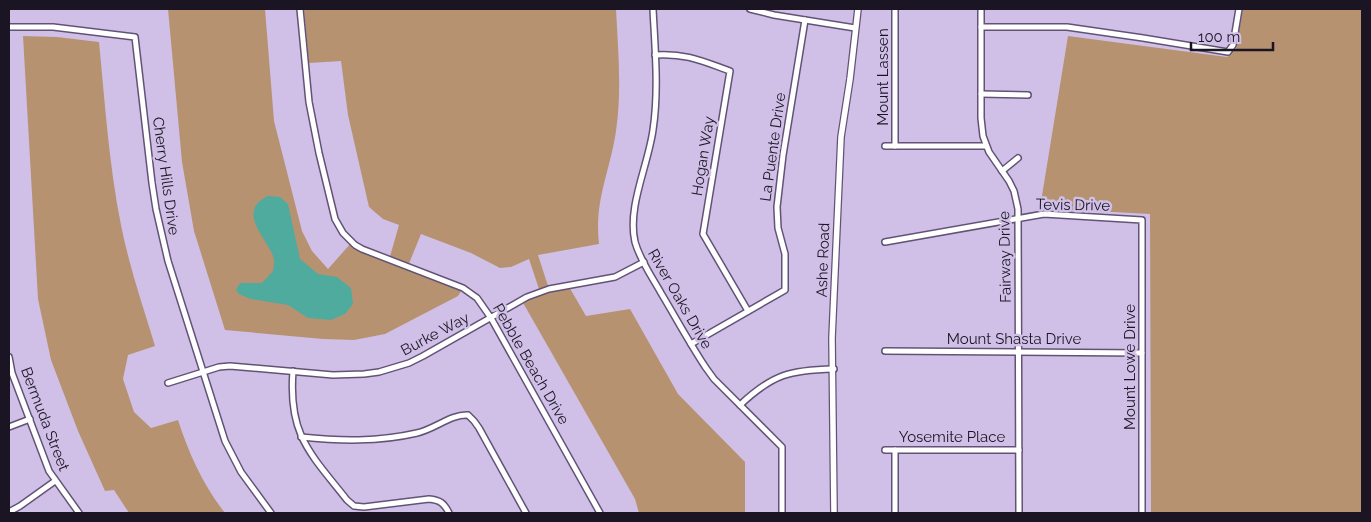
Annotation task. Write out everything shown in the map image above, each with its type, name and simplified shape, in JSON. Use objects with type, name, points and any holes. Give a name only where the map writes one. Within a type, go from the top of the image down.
[{"type":"street","name":"Pebble Beach Drive","points":[[300,9],[306,75],[314,130],[338,226],[348,239],[362,249],[445,280],[471,292],[482,304],[600,513]]},
{"type":"street","name":"River Oaks Drive","points":[[652,9],[656,88],[653,131],[633,220],[636,243],[644,262],[691,344],[714,379],[782,447],[782,513]]},
{"type":"street","points":[[750,9],[855,28]]},
{"type":"street","name":"Ashe Road","points":[[834,513],[834,369],[832,338],[841,137],[858,9]]},
{"type":"street","name":"Mount Lassen","points":[[895,9],[895,146]]},
{"type":"street","name":"Fairway Drive","points":[[981,9],[981,125],[986,146],[1014,191],[1019,218],[1019,513]]},
{"type":"street","points":[[981,28],[1067,27],[1228,52],[1233,45],[1239,9]]},
{"type":"street","name":"La Puente Drive","points":[[691,344],[785,290],[785,254],[778,228],[776,207],[805,20]]},
{"type":"street","name":"Cherry Hills Drive","points":[[9,27],[53,28],[135,37],[156,209],[168,261],[219,425],[233,457],[251,487],[271,513]]},
{"type":"street","name":"Hogan Way","points":[[655,54],[681,54],[730,71],[703,234],[748,311]]},
{"type":"street","points":[[981,94],[1028,95]]},
{"type":"street","points":[[885,146],[986,146]]},
{"type":"street","points":[[1002,171],[1018,158]]},
{"type":"street","name":"Tevis Drive","points":[[885,242],[1044,214],[1142,220]]},
{"type":"street","name":"Mount Lowe Drive","points":[[1142,220],[1142,513]]},
{"type":"street","name":"Burke Way","points":[[168,383],[202,372],[240,366],[349,375],[379,372],[423,356],[540,292],[615,277],[644,262]]},
{"type":"street","name":"Mount Shasta Drive","points":[[885,351],[1142,353]]},
{"type":"street","name":"Bermuda Street","points":[[9,357],[12,373],[45,461],[55,481],[79,513]]},
{"type":"street","points":[[740,405],[763,385],[783,375],[805,370],[834,369]]},
{"type":"street","points":[[293,371],[292,402],[296,426],[309,452],[347,500],[354,506],[364,507],[429,499],[438,500],[444,504],[449,513]]},
{"type":"street","points":[[301,437],[351,441],[405,435],[428,430],[455,416],[468,415],[479,428],[526,513]]},
{"type":"street","points":[[9,427],[30,419]]},
{"type":"street","name":"Yosemite Place","points":[[885,450],[1019,450]]},
{"type":"street","points":[[895,450],[895,513]]},
{"type":"street","points":[[9,512],[55,481]]},
{"type":"shaded area","points":[[168,9],[265,9],[274,121],[302,231],[312,251],[328,269],[352,242],[389,260],[399,225],[383,219],[369,207],[348,115],[341,61],[309,63],[304,9],[616,9],[619,70],[618,116],[601,200],[598,228],[599,244],[538,255],[549,289],[568,285],[586,316],[630,309],[678,394],[745,462],[745,513],[639,513],[635,499],[522,301],[540,292],[529,259],[511,267],[500,268],[471,253],[421,234],[408,266],[463,288],[458,296],[385,334],[354,340],[225,330],[194,231],[182,162]]},
{"type":"shaded area","points":[[1243,9],[1362,9],[1362,513],[1151,513],[1150,214],[1040,208],[1068,36],[1227,57],[1236,49]]},
{"type":"shaded area","points":[[23,36],[57,37],[99,42],[110,157],[121,225],[132,271],[155,346],[128,355],[123,379],[134,412],[151,428],[178,420],[197,469],[225,513],[129,513],[114,490],[105,491],[78,431],[51,360],[38,299]]},
{"type":"shaded area","points":[[268,196],[280,197],[288,204],[300,259],[318,274],[337,277],[351,288],[353,304],[345,314],[331,320],[308,318],[288,305],[251,299],[239,294],[236,290],[240,283],[262,283],[273,271],[274,259],[254,218],[254,210],[258,203]]}]
